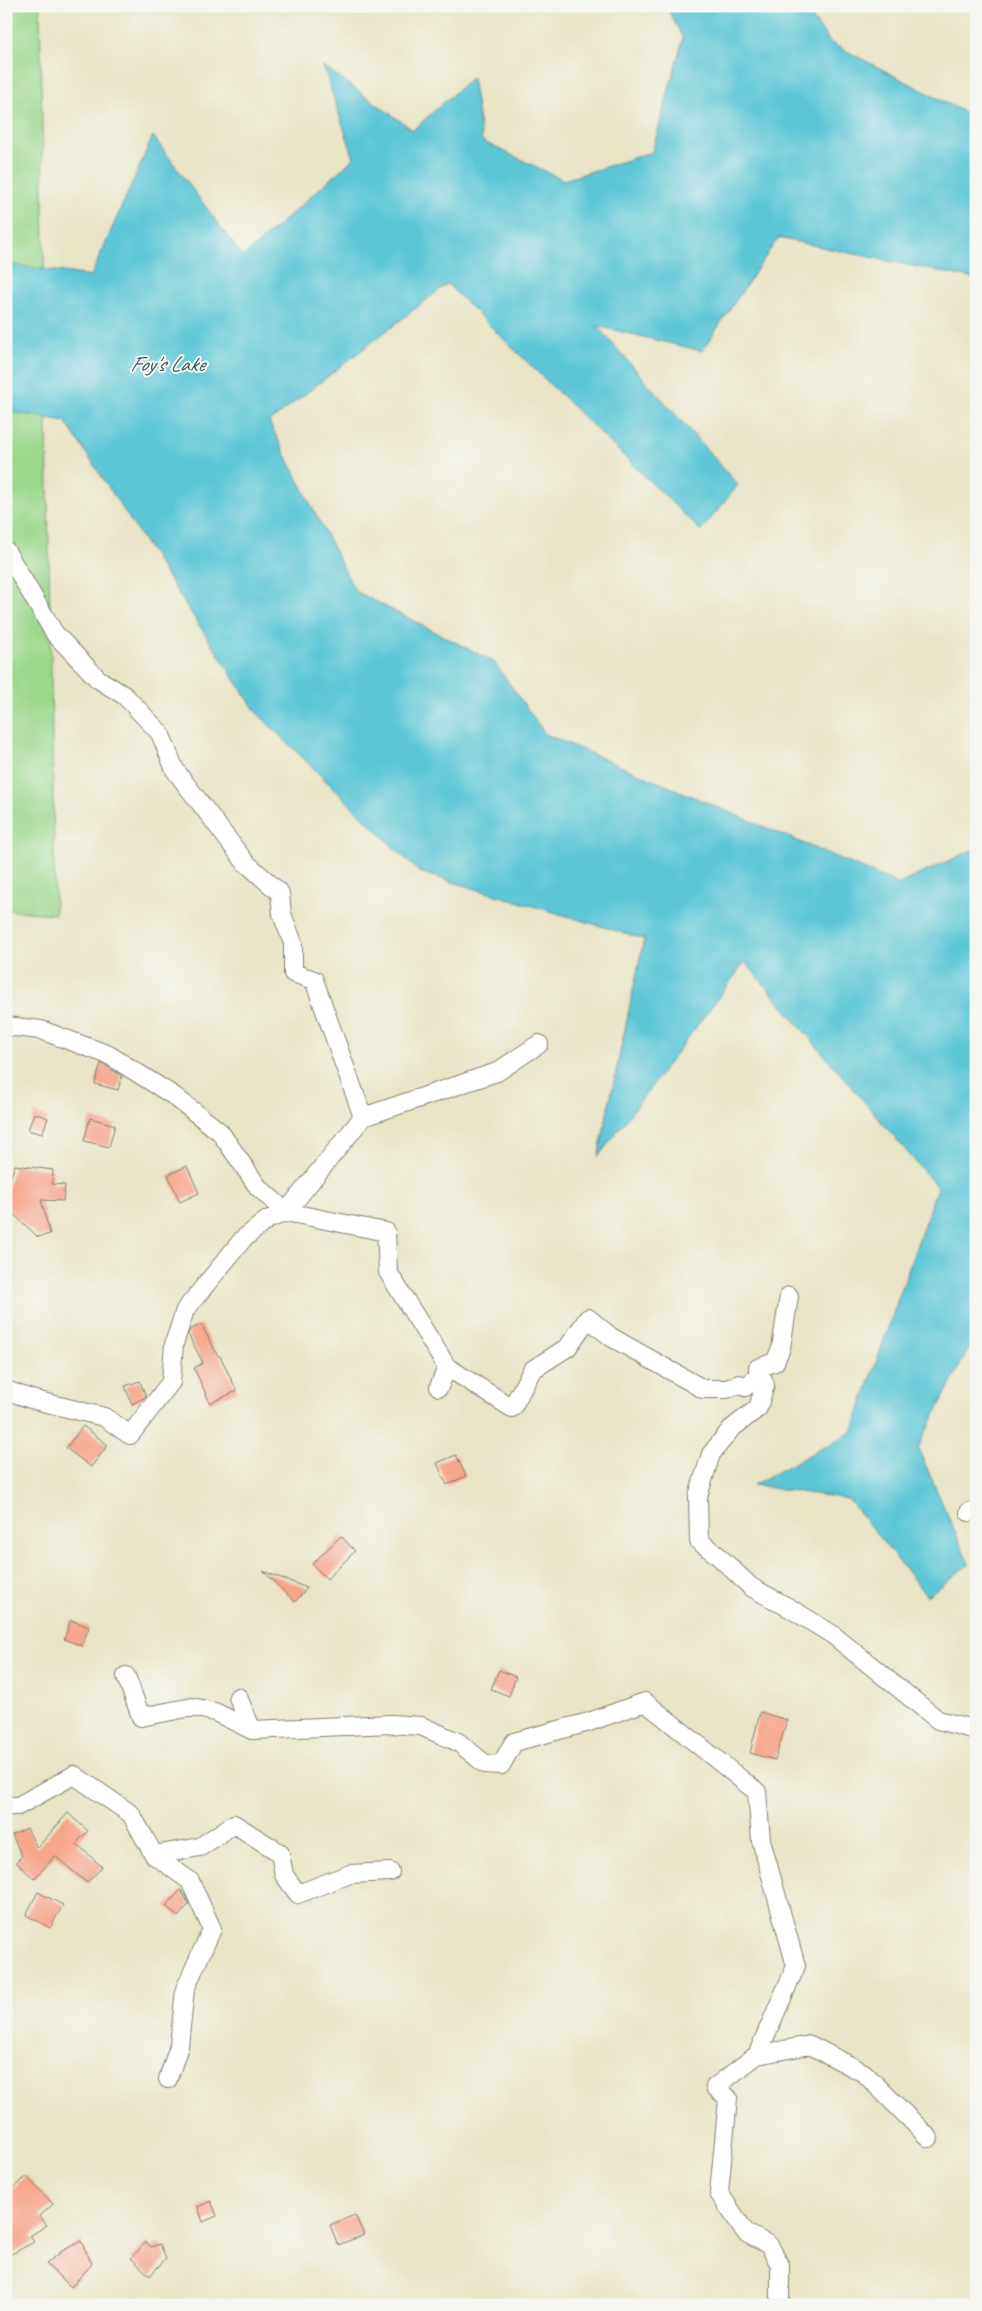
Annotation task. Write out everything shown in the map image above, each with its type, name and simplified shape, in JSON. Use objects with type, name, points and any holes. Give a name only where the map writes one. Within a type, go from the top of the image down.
[{"type":"street","points":[[6,551],[55,634],[98,679],[125,696],[160,733],[174,770],[245,862],[280,893],[282,914],[293,943],[293,973],[314,980],[362,1117]]},
{"type":"street","points":[[6,1026],[41,1030],[109,1055],[174,1096],[220,1132],[258,1187],[286,1212],[386,1232],[388,1272],[447,1367],[512,1408],[532,1370],[568,1347],[588,1318],[611,1337],[703,1389],[727,1389],[739,1384],[745,1387],[758,1377],[758,1368]]},
{"type":"street","points":[[6,1390],[31,1399],[104,1417],[130,1435],[172,1382],[174,1344],[185,1310],[243,1239],[267,1220],[286,1212],[362,1117],[497,1072],[539,1044]]},
{"type":"street","points":[[758,1368],[776,1362],[781,1348],[790,1296]]},
{"type":"street","points":[[439,1387],[447,1367]]},
{"type":"street","points":[[758,1368],[765,1385],[758,1408],[731,1429],[711,1454],[698,1496],[699,1541],[716,1554],[751,1588],[794,1610],[833,1635],[938,1720],[976,1730]]},
{"type":"street","points":[[126,1676],[141,1717],[192,1707],[215,1712],[252,1730],[392,1724],[421,1726],[458,1742],[485,1764],[501,1765],[514,1742],[589,1722],[645,1702],[757,1792],[761,1840],[796,1966],[757,2055]]},
{"type":"street","points":[[238,1697],[252,1730]]},
{"type":"street","points":[[6,1806],[18,1806],[74,1775],[131,1814],[154,1855],[190,1881],[212,1929],[186,1989],[179,2046],[168,2080]]},
{"type":"street","points":[[154,1855],[200,1847],[234,1824],[280,1853],[284,1875],[298,1894],[350,1874],[390,1872]]},
{"type":"street","points":[[780,2305],[780,2265],[769,2245],[746,2233],[719,2193],[728,2098],[715,2087],[757,2055],[810,2045],[864,2074],[929,2138]]},
{"type":"green space","points":[[6,6],[40,6],[55,914],[6,910]]},
{"type":"water","name":"Foy's Lake","points":[[666,6],[803,6],[831,43],[976,118],[976,279],[778,238],[702,351],[597,326],[738,485],[701,531],[447,284],[269,422],[355,591],[494,662],[545,734],[899,884],[976,848],[976,1334],[918,1448],[969,1564],[927,1596],[848,1499],[753,1485],[852,1432],[937,1187],[745,962],[598,1157],[644,939],[419,872],[257,713],[65,421],[6,411],[6,264],[91,276],[153,136],[243,257],[354,158],[323,66],[413,130],[472,77],[482,141],[564,180],[652,152],[683,38]]},
{"type":"building","points":[[101,1063],[122,1076],[118,1090],[95,1084]]},
{"type":"building","points":[[34,1113],[48,1118],[42,1134],[28,1130]]},
{"type":"building","points":[[90,1118],[115,1125],[109,1147],[84,1141]]},
{"type":"building","points":[[15,1165],[53,1170],[52,1184],[65,1185],[63,1201],[41,1200],[50,1234],[38,1237],[6,1207],[6,1191]]},
{"type":"building","points":[[187,1166],[199,1193],[180,1202],[168,1175]]},
{"type":"building","points":[[201,1324],[218,1356],[220,1356],[237,1391],[210,1403],[194,1368],[203,1363],[188,1334],[190,1330]]},
{"type":"building","points":[[140,1381],[146,1397],[132,1404],[125,1386]]},
{"type":"building","points":[[83,1426],[108,1445],[91,1467],[66,1448]]},
{"type":"building","points":[[456,1455],[466,1476],[447,1485],[437,1463]]},
{"type":"building","points":[[341,1536],[355,1551],[327,1579],[312,1564]]},
{"type":"building","points":[[263,1571],[307,1588],[295,1602]]},
{"type":"building","points":[[71,1620],[89,1627],[82,1646],[64,1639]]},
{"type":"building","points":[[499,1670],[516,1677],[509,1696],[491,1689]]},
{"type":"building","points":[[760,1712],[787,1720],[775,1760],[750,1753]]},
{"type":"building","points":[[68,1813],[88,1831],[76,1843],[102,1867],[87,1883],[55,1856],[34,1879],[16,1862],[22,1856],[12,1835],[27,1828],[37,1848]]},
{"type":"building","points":[[181,1890],[189,1904],[178,1917],[166,1906]]},
{"type":"building","points":[[38,1892],[63,1905],[50,1928],[26,1915]]},
{"type":"building","points":[[26,2176],[53,2204],[40,2216],[47,2225],[30,2236],[34,2242],[6,2257],[6,2196]]},
{"type":"building","points":[[211,2201],[217,2216],[203,2222],[198,2207]]},
{"type":"building","points":[[355,2215],[364,2235],[338,2245],[330,2225]]},
{"type":"building","points":[[81,2241],[92,2264],[71,2287],[46,2264],[62,2251]]},
{"type":"building","points":[[146,2242],[151,2247],[160,2244],[166,2258],[150,2276],[131,2258]]}]
